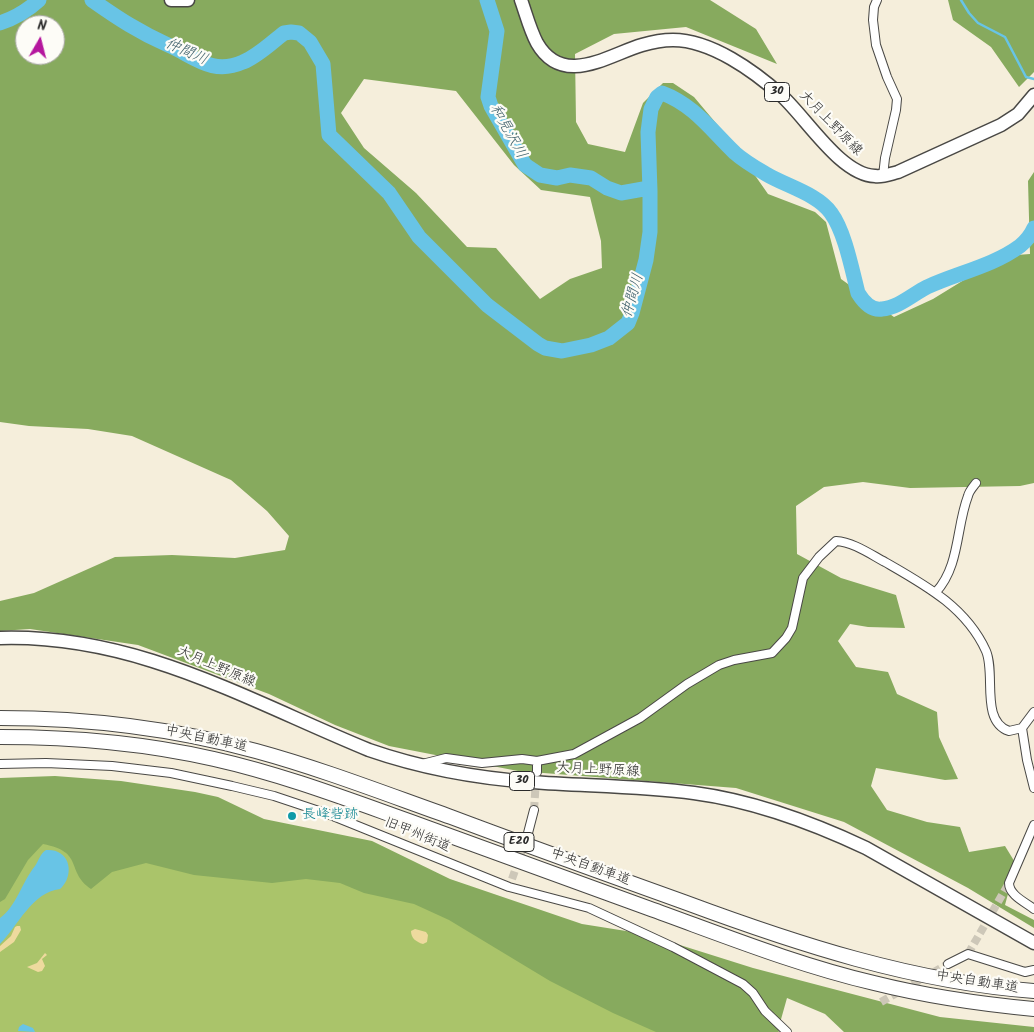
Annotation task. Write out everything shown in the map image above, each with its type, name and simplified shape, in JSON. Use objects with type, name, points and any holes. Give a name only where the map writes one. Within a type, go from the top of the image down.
[{"type":"highway","name":"中央自動車道","points":[[0,718],[87,720],[130,725],[173,732],[257,751],[340,777],[732,920],[829,952],[877,965],[972,984],[1034,991]]},
{"type":"highway","name":"中央自動車道","points":[[0,737],[82,739],[129,744],[214,759],[342,797],[724,936],[823,969],[874,983],[918,992],[1034,1009]]},
{"type":"main road","points":[[171,0],[188,0]]},
{"type":"main road","name":"大月上野原線","points":[[521,0],[538,45],[554,59],[571,66],[593,64],[643,44],[663,41],[684,41],[716,50],[756,75],[784,98],[846,164],[868,175],[883,176]]},
{"type":"main road","points":[[883,176],[909,167],[1001,125],[1018,114],[1034,95]]},
{"type":"main road","name":"大月上野原線","points":[[0,638],[35,638],[85,643],[147,658],[189,673],[369,750],[419,765],[476,776],[531,782],[622,786],[694,794],[727,799],[761,808],[809,823],[866,848],[1034,943]]},
{"type":"street","points":[[877,0],[872,20],[876,45],[897,99],[883,176]]},
{"type":"street","points":[[936,592],[944,584],[952,565],[968,494],[976,482]]},
{"type":"street","points":[[419,765],[446,758],[482,763],[522,759],[537,761],[574,754],[589,748],[640,718],[687,684],[719,666],[734,660],[772,654],[792,628],[803,578],[819,557],[836,541],[869,553],[936,592],[970,623],[987,653],[990,667],[992,707],[996,721],[1004,729],[1009,731],[1022,728],[1034,712]]},
{"type":"street","points":[[1022,728],[1034,788]]},
{"type":"street","points":[[537,761],[537,772]]},
{"type":"street","name":"旧甲州街道","points":[[0,764],[46,763],[112,766],[171,773],[283,799],[348,821],[508,887],[589,908],[673,947],[754,992],[765,1011],[787,1032]]},
{"type":"street","points":[[528,833],[534,810]]},
{"type":"street","points":[[1034,825],[1009,883],[1009,889],[1034,909]]},
{"type":"street","points":[[508,887],[512,879]]},
{"type":"street","points":[[948,964],[968,954],[1016,970],[1025,972],[1034,970]]},
{"type":"green space","points":[[0,0],[710,0],[756,29],[777,64],[686,27],[614,34],[575,54],[576,122],[588,144],[625,152],[643,103],[663,83],[673,83],[694,97],[731,141],[768,194],[815,212],[826,222],[841,279],[894,317],[933,299],[1003,256],[1030,254],[1028,181],[1034,172],[1034,483],[1020,486],[910,488],[863,482],[824,487],[796,506],[797,554],[841,578],[896,595],[905,628],[868,627],[850,624],[838,641],[856,667],[888,672],[897,694],[937,712],[939,737],[958,779],[945,780],[876,768],[871,786],[887,810],[927,822],[960,827],[969,852],[1005,846],[1016,864],[1005,905],[1034,920],[1034,928],[968,888],[844,822],[736,788],[518,771],[389,746],[335,725],[269,694],[138,645],[30,629],[0,631],[0,601],[34,593],[115,557],[172,555],[235,558],[285,550],[289,536],[267,511],[231,480],[132,436],[88,429],[29,426],[0,422]],"holes":[[[364,79],[456,91],[514,165],[541,190],[590,197],[601,241],[602,268],[570,279],[540,299],[496,248],[467,247],[416,193],[364,148],[341,113]]]},
{"type":"green space","points":[[948,0],[1034,0],[1034,72],[1019,87],[991,47],[953,20]]},
{"type":"green space","points":[[55,776],[121,781],[218,797],[264,819],[372,841],[450,879],[582,924],[645,934],[753,968],[940,1017],[1034,1027],[1034,1032],[844,1032],[825,1014],[787,998],[779,1032],[656,1032],[613,1013],[550,981],[449,920],[414,904],[364,893],[340,883],[306,879],[272,883],[223,878],[194,875],[146,863],[112,872],[91,889],[78,876],[70,857],[65,852],[56,847],[43,844],[28,860],[5,899],[0,902],[0,778]]},
{"type":"green space","points":[[0,808],[370,864],[758,1032],[0,1032]]},
{"type":"sand","points":[[17,926],[20,926],[21,930],[14,942],[0,952],[0,946],[11,936]]},
{"type":"sand","points":[[415,929],[426,932],[428,935],[427,942],[423,944],[414,939],[411,931]]},
{"type":"sand","points":[[45,953],[47,955],[42,959],[45,966],[42,971],[38,972],[27,967],[37,963]]},
{"type":"water","points":[[46,850],[54,850],[66,859],[69,870],[64,885],[60,889],[50,891],[41,896],[33,903],[0,944],[0,918],[15,901],[26,879]]},
{"type":"water","points":[[23,1024],[33,1028],[35,1032],[18,1031],[19,1027]]},
{"type":"waterway","name":"仲間川","points":[[0,23],[21,14],[39,0]]},
{"type":"waterway","name":"仲間川","points":[[92,0],[138,30],[213,66],[232,66],[243,62],[259,53],[284,33],[299,33],[310,42],[323,64],[329,135],[389,193],[419,237],[487,305],[545,348],[562,351],[591,345],[609,338],[628,323],[646,260],[650,232],[648,132],[651,109],[657,97],[662,93],[684,104],[693,111],[746,162],[762,172],[810,195],[825,206],[840,230],[848,252],[858,293],[871,307],[882,309],[894,306],[927,287],[998,259],[1020,246],[1034,228]]},
{"type":"waterway","name":"和見沢川","points":[[487,0],[497,31],[488,97],[491,106],[525,165],[540,175],[557,178],[570,175],[591,178],[607,188],[621,193],[649,188]]},
{"type":"waterway","points":[[961,0],[978,23],[1005,37],[1026,77],[1034,79]]},
{"type":"tunnel","points":[[534,810],[536,780]]},
{"type":"tunnel","points":[[512,879],[525,842]]},
{"type":"tunnel","points":[[968,954],[1009,883]]},
{"type":"tunnel","points":[[881,1002],[948,964]]},
{"type":"place","name":"長峰砦跡","points":[[292,816]]}]
